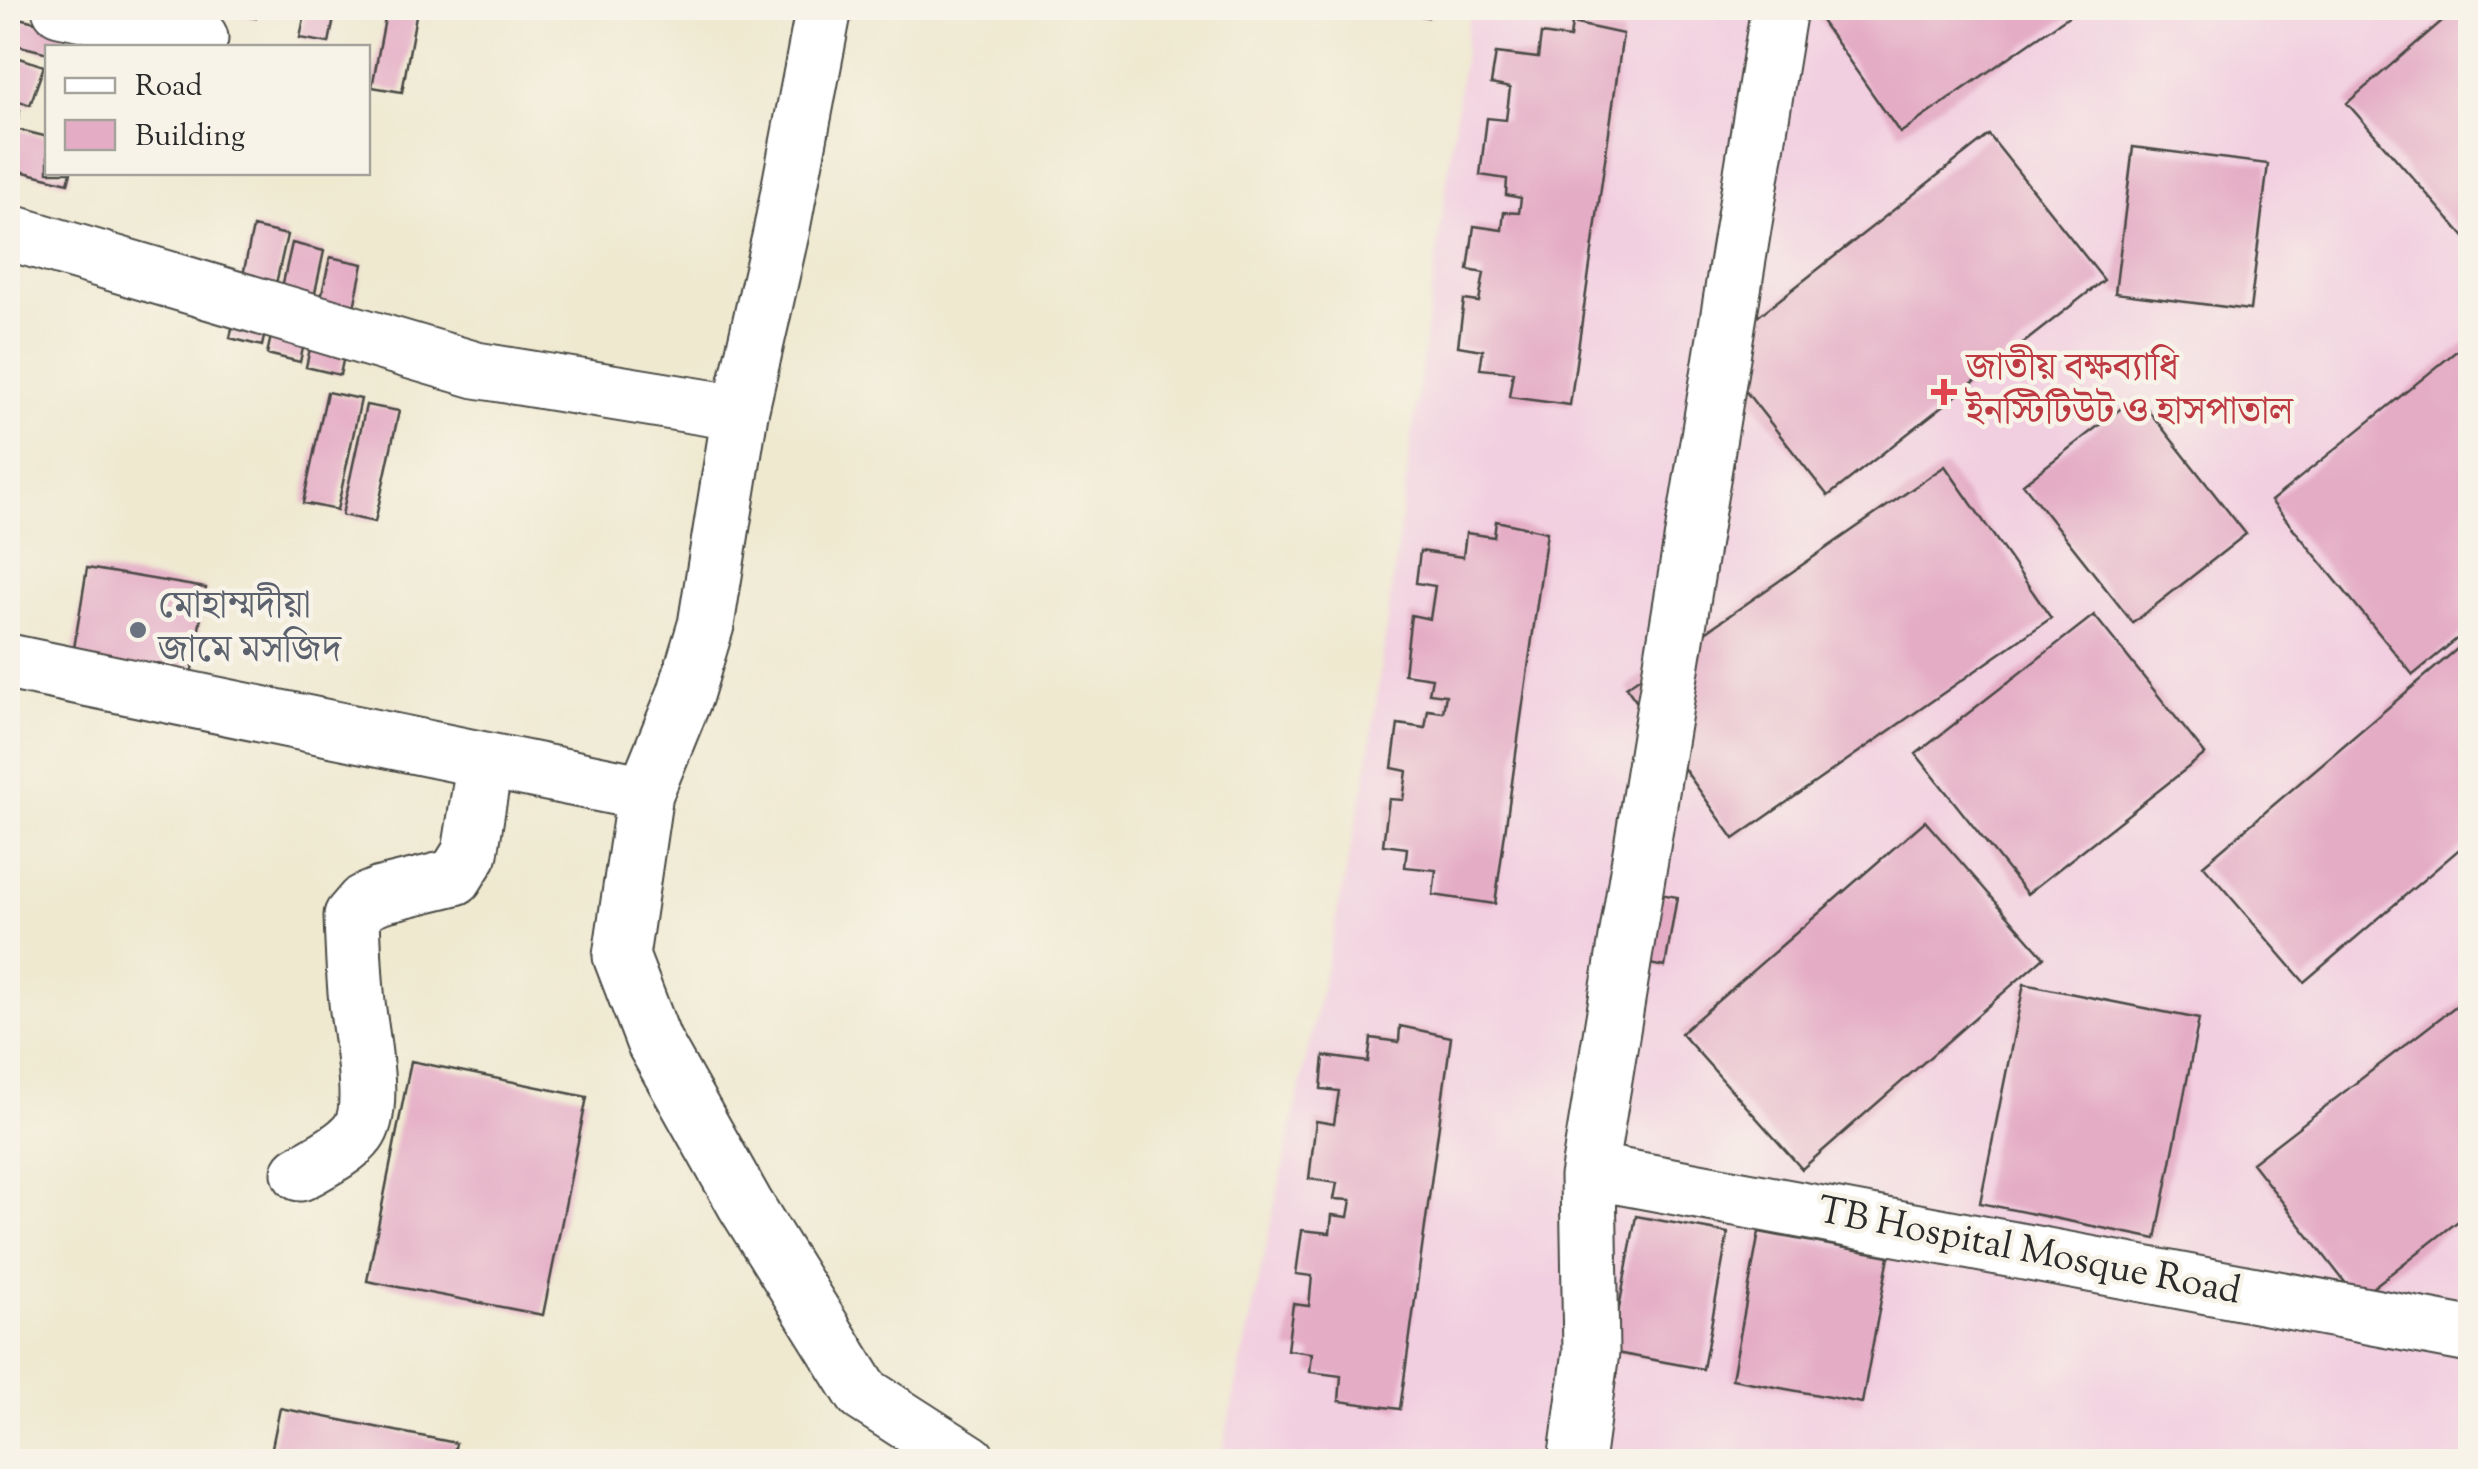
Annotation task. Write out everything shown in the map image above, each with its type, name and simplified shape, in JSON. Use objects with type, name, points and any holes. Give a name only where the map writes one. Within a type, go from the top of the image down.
[{"type":"street","points":[[60,8],[200,38]]},
{"type":"street","points":[[824,8],[782,233],[740,413],[706,626],[685,696],[644,793],[621,956],[654,1042],[745,1204],[862,1394],[968,1462]]},
{"type":"street","points":[[1576,1462],[1591,1352],[1588,1176],[1779,8]]},
{"type":"street","points":[[8,232],[476,370],[740,413]]},
{"type":"street","points":[[8,662],[644,793]]},
{"type":"street","points":[[300,1173],[347,1144],[360,1131],[365,1116],[366,1076],[356,1000],[352,916],[364,902],[381,895],[455,877],[470,853],[485,760]]},
{"type":"street","name":"TB Hospital Mosque Road","points":[[1588,1176],[1602,1173],[2470,1335]]},
{"type":"shaded area","name":"জাতীয় বক্ষব্যাধি ইনস্টিটিউট ও হাসপাতাল","points":[[1470,8],[2470,8],[2470,1461],[1220,1462],[1366,777]]},
{"type":"building","points":[[229,8],[258,8],[256,18],[228,13]]},
{"type":"building","points":[[306,8],[336,8],[329,43],[300,38]]},
{"type":"building","points":[[387,8],[417,10],[402,92],[372,87]]},
{"type":"building","points":[[1384,8],[1430,8],[1428,17]]},
{"type":"building","points":[[1812,8],[2080,8],[1900,133]]},
{"type":"building","points":[[2457,8],[2470,8],[2470,243],[2347,103]]},
{"type":"building","points":[[19,18],[67,30],[63,45],[45,45],[45,52],[12,44]]},
{"type":"building","points":[[1572,23],[1623,34],[1570,405],[1509,397],[1513,372],[1480,369],[1483,350],[1458,346],[1464,300],[1479,302],[1484,273],[1468,270],[1474,226],[1502,230],[1504,212],[1519,213],[1521,198],[1506,195],[1507,179],[1480,175],[1487,118],[1506,120],[1510,88],[1491,84],[1496,53],[1538,58],[1541,34],[1570,38]]},
{"type":"building","points":[[8,54],[44,66],[30,105],[8,97]]},
{"type":"building","points":[[8,107],[20,110],[16,129],[45,136],[45,175],[70,175],[68,183],[8,168]]},
{"type":"building","points":[[1989,135],[2104,280],[1828,496],[1714,351]]},
{"type":"building","points":[[2133,147],[2268,164],[2250,310],[2115,293]]},
{"type":"building","points":[[253,227],[287,235],[262,346],[230,338]]},
{"type":"building","points":[[292,243],[324,251],[300,362],[267,354]]},
{"type":"building","points":[[330,257],[363,264],[340,375],[306,367]]},
{"type":"building","points":[[2470,340],[2470,628],[2413,675],[2271,501]]},
{"type":"building","points":[[327,392],[361,399],[337,510],[303,503]]},
{"type":"building","points":[[2137,396],[2246,534],[2133,623],[2023,484]]},
{"type":"building","points":[[366,405],[399,411],[375,522],[342,515]]},
{"type":"building","points":[[1945,466],[2051,618],[1734,839],[1626,687]]},
{"type":"building","points":[[1496,521],[1547,532],[1495,904],[1433,895],[1436,870],[1405,867],[1407,848],[1383,845],[1389,799],[1403,800],[1407,771],[1392,768],[1398,724],[1425,728],[1428,710],[1443,712],[1446,695],[1429,693],[1432,678],[1404,674],[1411,615],[1430,619],[1435,586],[1416,583],[1420,551],[1463,557],[1466,533],[1494,537]]},
{"type":"building","name":"মোহাম্মদীয়া জামে মসজিদ","points":[[87,568],[206,588],[188,693],[70,673]]},
{"type":"building","points":[[2094,615],[2205,754],[2027,894],[1916,754]]},
{"type":"building","points":[[2470,638],[2470,840],[2304,982],[2203,865]]},
{"type":"building","points":[[1925,821],[2044,957],[1802,1169],[1681,1033]]},
{"type":"building","points":[[1627,888],[1677,897],[1665,967],[1614,957]]},
{"type":"building","points":[[2024,984],[2199,1019],[2156,1239],[1980,1203]]},
{"type":"building","points":[[2470,995],[2470,1212],[2358,1299],[2252,1163]]},
{"type":"building","points":[[1400,1026],[1451,1037],[1400,1409],[1339,1401],[1341,1376],[1310,1372],[1312,1353],[1287,1350],[1293,1304],[1309,1306],[1312,1276],[1296,1274],[1302,1230],[1330,1233],[1332,1215],[1348,1217],[1351,1200],[1334,1199],[1337,1183],[1309,1179],[1316,1121],[1334,1124],[1339,1091],[1321,1089],[1324,1056],[1368,1062],[1371,1038],[1399,1042]]},
{"type":"building","points":[[411,1061],[587,1097],[543,1315],[367,1281]]},
{"type":"building","points":[[1636,1216],[1728,1233],[1703,1369],[1611,1352]]},
{"type":"building","points":[[1759,1232],[1889,1256],[1862,1403],[1732,1379]]},
{"type":"building","points":[[280,1408],[456,1443],[452,1462],[269,1462]]},
{"type":"place","name":"জাতীয় বক্ষব্যাধি ইনস্টিটিউট ও হাসপাতাল","points":[[1944,392]]},
{"type":"place","name":"মোহাম্মদীয়া জামে মসজিদ","points":[[138,630]]}]
